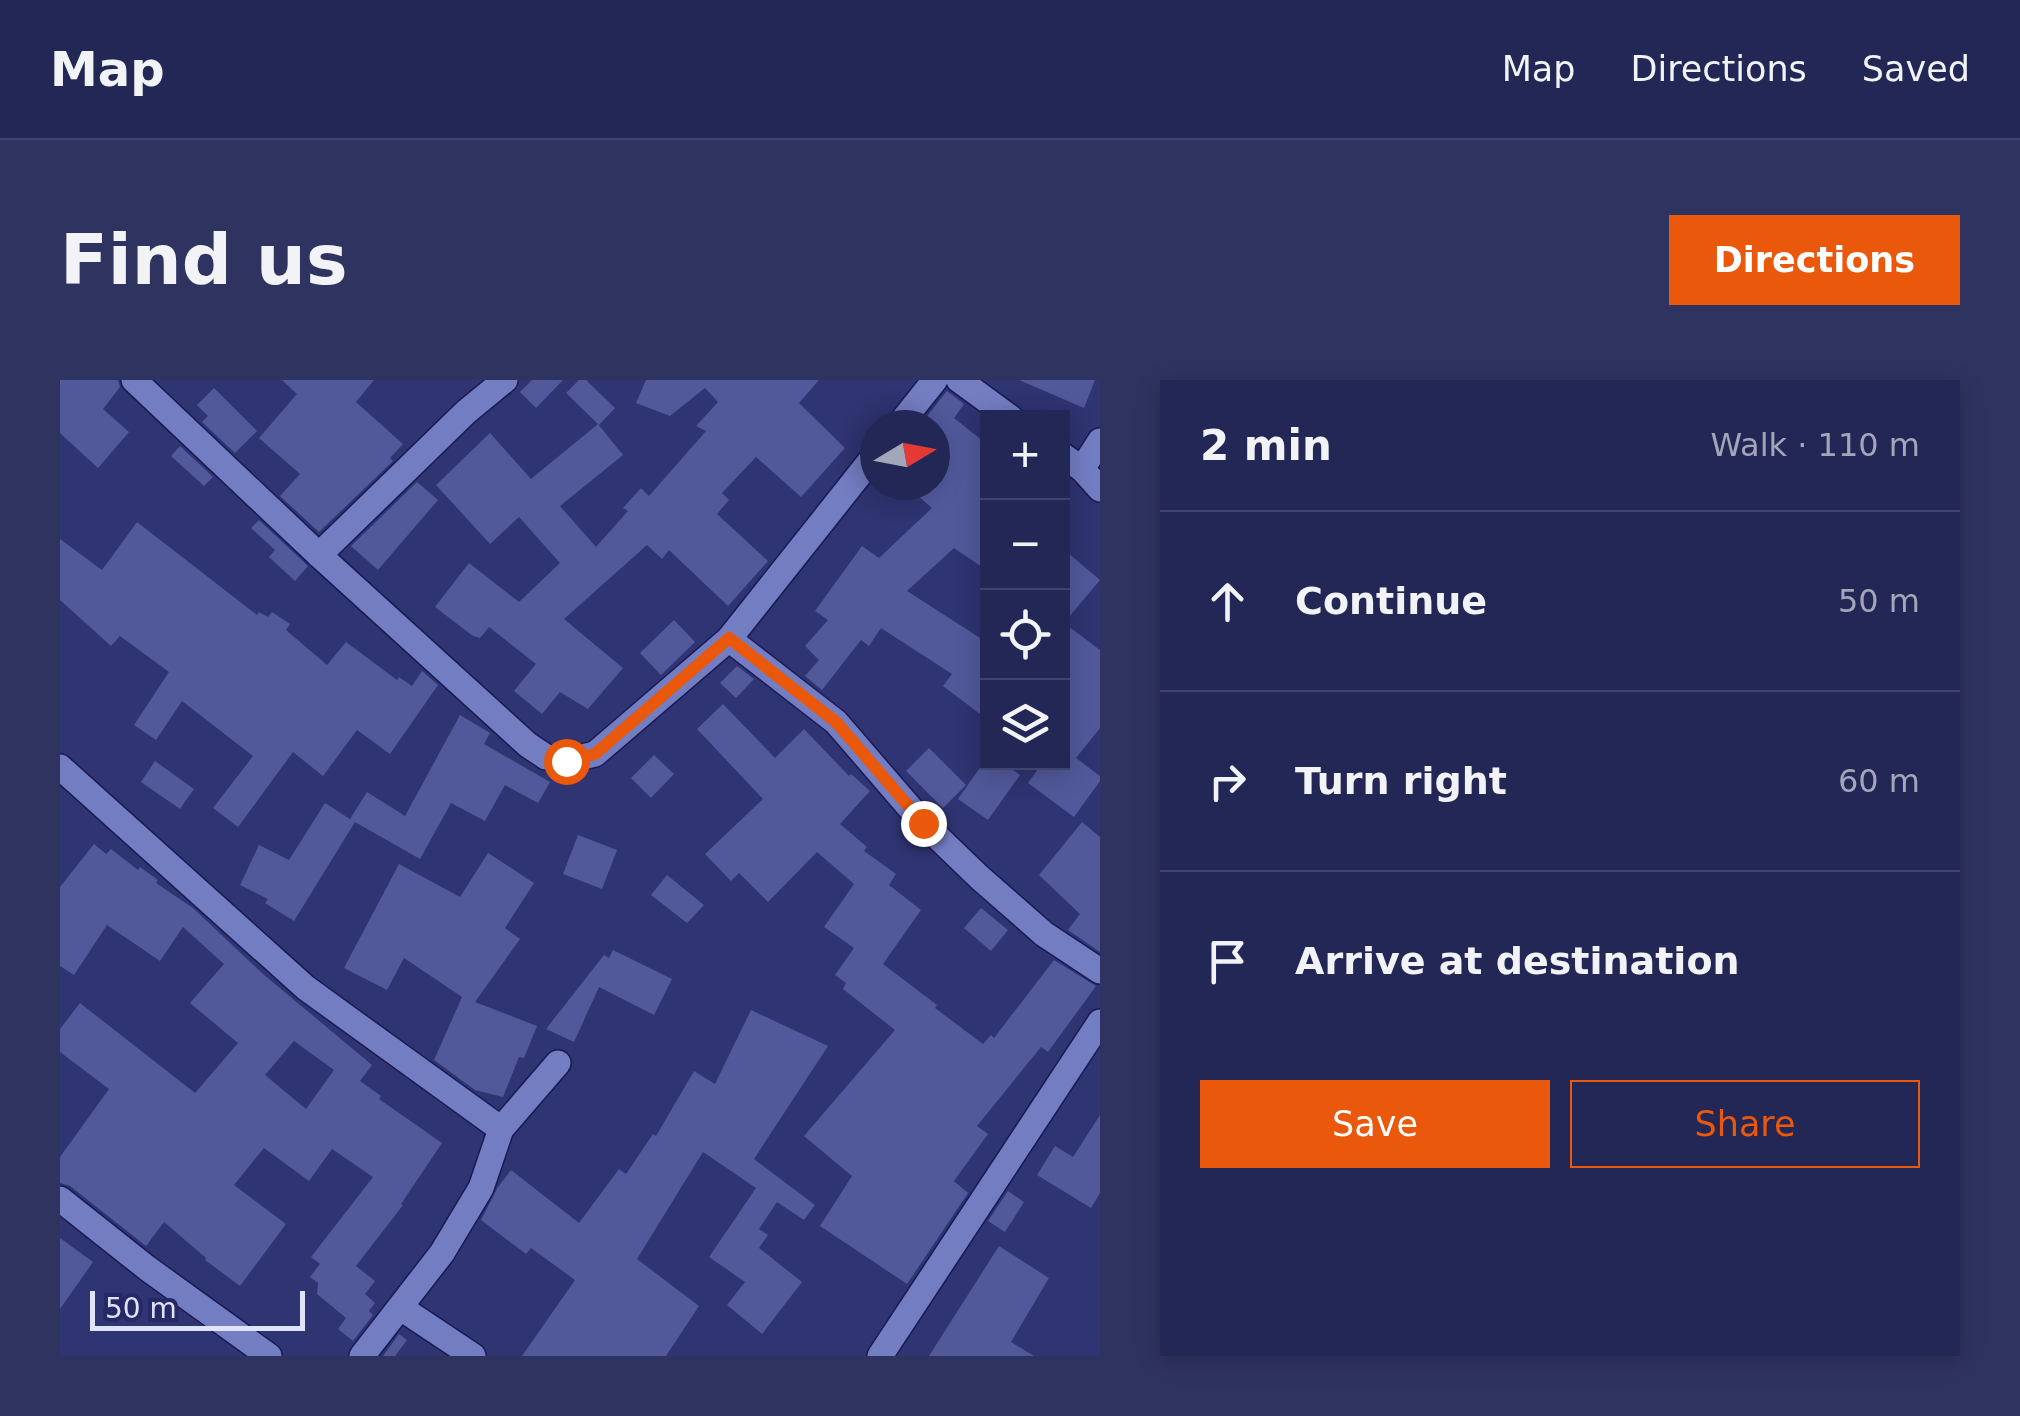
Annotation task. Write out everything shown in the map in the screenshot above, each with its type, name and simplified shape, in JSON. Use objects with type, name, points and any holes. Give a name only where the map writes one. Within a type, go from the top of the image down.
[{"type":"street","points":[[134,380],[528,745],[546,757],[566,761],[595,754],[729,638],[860,474]]},
{"type":"street","points":[[318,554],[504,380]]},
{"type":"street","points":[[911,410],[934,380]]},
{"type":"street","points":[[959,380],[1000,410]]},
{"type":"street","points":[[1100,441],[1072,462],[1100,489]]},
{"type":"street","points":[[729,638],[836,722],[923,823],[979,877],[1044,934],[1100,971]]},
{"type":"street","points":[[60,768],[306,988],[501,1129]]},
{"type":"street","points":[[880,1356],[1100,1022]]},
{"type":"street","points":[[362,1356],[442,1253],[481,1188],[501,1129],[558,1062]]},
{"type":"street","points":[[60,1199],[269,1356]]},
{"type":"street","points":[[402,1308],[472,1356]]},
{"type":"building","points":[[60,380],[118,380],[120,387],[103,409],[129,432],[98,468],[60,433]]},
{"type":"building","points":[[282,380],[374,380],[356,402],[403,444],[390,458],[393,461],[319,532],[280,496],[300,474],[259,438],[297,394]]},
{"type":"building","points":[[532,380],[563,380],[536,408],[520,392]]},
{"type":"building","points":[[579,380],[586,380],[615,408],[599,425],[566,393]]},
{"type":"building","points":[[646,380],[819,380],[799,403],[845,448],[801,497],[756,457],[722,493],[729,500],[717,514],[768,561],[728,606],[669,550],[662,559],[647,545],[564,619],[623,668],[588,709],[560,692],[542,714],[514,691],[536,664],[489,627],[480,638],[473,636],[435,607],[469,563],[519,602],[560,563],[519,517],[490,544],[436,485],[490,433],[531,479],[598,424],[623,455],[560,506],[596,547],[628,511],[623,508],[641,488],[649,496],[706,431],[696,426],[718,402],[705,388],[670,416],[636,403]]},
{"type":"building","points":[[1019,380],[1095,380],[1084,408]]},
{"type":"building","points":[[214,388],[257,431],[235,453],[202,422],[208,416],[197,405]]},
{"type":"building","points":[[947,391],[964,404],[954,418],[980,439],[980,566],[954,548],[907,591],[980,638],[980,714],[943,686],[952,674],[881,628],[869,646],[861,640],[822,690],[805,676],[819,660],[805,646],[828,620],[815,611],[862,546],[879,558],[932,508],[923,500],[950,500],[950,410],[932,410]]},
{"type":"building","points":[[180,446],[213,477],[204,486],[171,456]]},
{"type":"building","points":[[417,482],[438,500],[378,570],[351,546]]},
{"type":"building","points":[[259,520],[308,566],[295,581],[269,557],[275,550],[251,528]]},
{"type":"building","points":[[137,522],[257,615],[259,612],[268,617],[272,612],[290,624],[286,630],[327,665],[346,642],[397,680],[399,677],[412,686],[422,671],[438,685],[390,754],[357,730],[323,776],[293,752],[238,827],[213,808],[253,756],[182,701],[156,740],[134,725],[169,672],[120,636],[111,646],[60,600],[60,539],[102,570]]},
{"type":"building","points":[[1070,555],[1100,580],[1070,616]]},
{"type":"building","points":[[674,620],[695,642],[661,675],[640,653]]},
{"type":"building","points":[[1070,628],[1100,650],[1100,728],[1076,758],[1100,776],[1100,781],[1074,817],[1028,783],[1037,770],[1070,770]]},
{"type":"building","points":[[737,666],[754,679],[736,698],[720,683]]},
{"type":"building","points":[[723,704],[775,758],[804,729],[849,776],[870,791],[840,824],[867,847],[864,851],[896,874],[889,885],[921,910],[883,964],[937,1005],[935,1008],[983,1044],[991,1035],[994,1038],[1054,960],[1096,986],[1048,1052],[1041,1047],[977,1126],[988,1134],[954,1181],[968,1193],[907,1284],[820,1226],[852,1176],[804,1136],[895,1030],[843,989],[846,983],[835,975],[854,948],[824,927],[854,884],[817,852],[768,902],[739,873],[731,881],[705,854],[763,799],[697,729]]},
{"type":"building","points":[[460,715],[490,733],[484,744],[550,782],[538,803],[505,785],[485,821],[451,803],[420,859],[355,822],[294,921],[265,903],[268,899],[240,885],[259,845],[289,860],[325,803],[350,819],[367,792],[405,816]]},
{"type":"building","points":[[929,748],[966,785],[943,808],[906,771]]},
{"type":"building","points":[[654,755],[674,774],[651,798],[631,778]]},
{"type":"building","points":[[155,761],[194,789],[180,809],[141,782]]},
{"type":"building","points":[[980,768],[1013,770],[1020,775],[988,820],[958,799]]},
{"type":"building","points":[[1082,822],[1100,837],[1100,952],[1068,930],[1080,914],[1039,875]]},
{"type":"building","points":[[578,835],[617,850],[602,889],[563,874]]},
{"type":"building","points":[[94,844],[106,854],[111,849],[138,870],[140,867],[193,908],[263,974],[372,1065],[360,1081],[442,1143],[403,1205],[356,1266],[375,1281],[365,1294],[375,1303],[369,1311],[373,1315],[353,1341],[338,1329],[346,1318],[317,1294],[318,1283],[310,1277],[320,1264],[311,1257],[373,1177],[332,1149],[309,1181],[264,1148],[234,1185],[286,1224],[240,1286],[164,1222],[146,1246],[70,1186],[60,1183],[60,1157],[109,1089],[60,1052],[60,1029],[80,1003],[195,1093],[238,1043],[190,1003],[224,964],[183,927],[160,961],[107,925],[74,975],[60,966],[60,887]],"holes":[[[294,1041],[334,1070],[306,1109],[265,1075]]]},
{"type":"building","points":[[488,853],[534,883],[505,928],[520,939],[475,1002],[537,1026],[503,1097],[475,1090],[434,1060],[462,997],[404,958],[387,990],[344,968],[399,864],[460,897]]},
{"type":"building","points":[[667,875],[704,905],[687,923],[651,895]]},
{"type":"building","points":[[981,908],[1008,930],[991,951],[964,928]]},
{"type":"building","points":[[613,950],[672,979],[654,1015],[599,987],[574,1042],[546,1029],[604,955],[609,958]]},
{"type":"building","points":[[751,1010],[828,1046],[754,1159],[815,1205],[804,1220],[777,1202],[759,1229],[768,1235],[759,1248],[802,1282],[762,1334],[727,1305],[745,1282],[709,1257],[756,1188],[703,1152],[637,1259],[699,1306],[666,1356],[522,1356],[575,1280],[531,1248],[526,1254],[481,1220],[498,1187],[511,1170],[579,1223],[619,1169],[626,1174],[653,1134],[656,1136],[694,1071],[715,1084]]},
{"type":"building","points":[[1100,1115],[1100,1193],[1091,1208],[1037,1175],[1055,1146],[1073,1157]]},
{"type":"building","points":[[1008,1191],[1024,1202],[1005,1232],[988,1221]]},
{"type":"building","points":[[60,1238],[93,1262],[60,1309]]},
{"type":"building","points":[[999,1246],[1049,1278],[1011,1342],[1034,1356],[929,1356]]},
{"type":"building","points":[[399,1334],[407,1340],[395,1356],[383,1356]]},
{"type":"route","points":[[566,761],[595,754],[729,638],[836,722],[923,823]]}]
